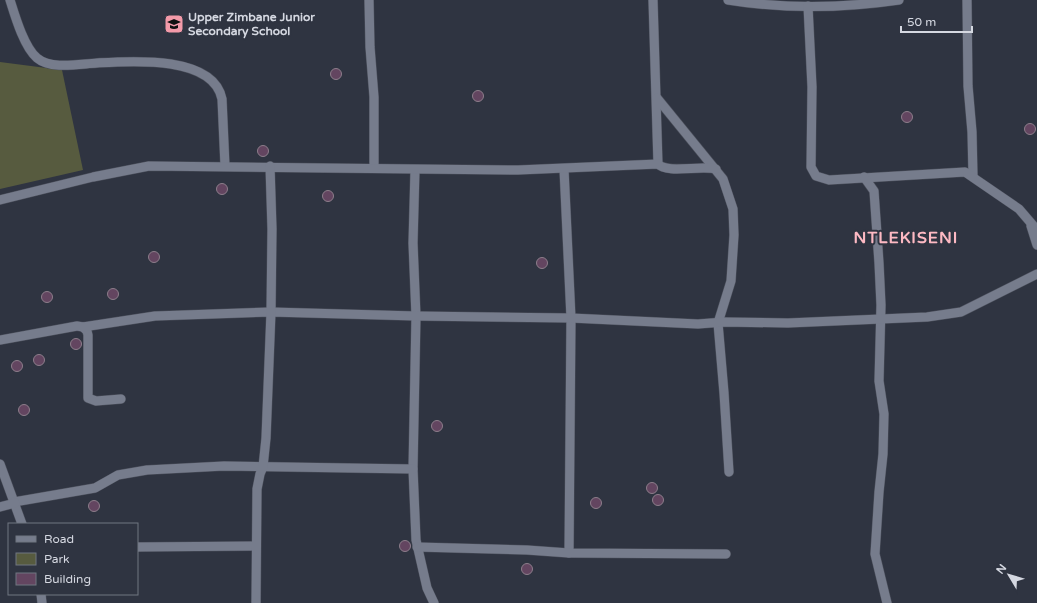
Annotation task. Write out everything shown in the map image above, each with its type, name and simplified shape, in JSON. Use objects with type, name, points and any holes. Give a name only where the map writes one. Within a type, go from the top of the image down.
[{"type":"street","points":[[10,0],[28,46],[36,58],[41,60],[60,65],[162,63],[178,65],[199,72],[211,79],[220,91],[222,99],[226,166]]},
{"type":"street","points":[[370,0],[370,47],[374,97],[374,168]]},
{"type":"street","points":[[654,0],[658,164]]},
{"type":"street","points":[[728,0],[785,6],[900,0]]},
{"type":"street","points":[[967,0],[968,86],[972,132],[973,176]]},
{"type":"street","points":[[808,6],[812,87],[811,167],[816,176],[824,179],[959,171],[973,176],[1019,209],[1037,230]]},
{"type":"street","points":[[657,98],[724,179],[733,209],[735,221],[731,281],[718,323],[729,472]]},
{"type":"street","points":[[0,200],[140,167],[270,166],[415,170],[564,169],[658,164],[667,169],[704,167],[716,170]]},
{"type":"street","points":[[256,603],[257,490],[263,467],[266,438],[271,312],[272,229],[270,166]]},
{"type":"street","points":[[564,169],[571,318],[569,553]]},
{"type":"street","points":[[415,170],[413,243],[416,316],[413,469],[417,547],[427,588],[434,603]]},
{"type":"street","points":[[864,177],[874,191],[880,318],[879,381],[884,414],[884,438],[875,554],[887,603]]},
{"type":"street","points":[[1029,220],[1037,245]]},
{"type":"street","points":[[0,340],[69,327],[83,327],[155,316],[271,312],[571,318],[698,324],[768,324],[954,314],[1037,274]]},
{"type":"street","points":[[83,327],[87,331],[88,335],[88,398],[96,401],[121,399]]},
{"type":"street","points":[[0,464],[22,523]]},
{"type":"street","points":[[0,507],[15,502],[95,488],[118,475],[133,471],[214,466],[413,469]]},
{"type":"street","points":[[138,548],[256,546]]},
{"type":"street","points":[[417,547],[527,550],[569,553],[726,554]]},
{"type":"green space","points":[[0,62],[62,70],[83,170],[0,189]]},
{"type":"building","points":[[334,69],[338,69],[340,70],[340,78],[334,79],[331,76],[331,72]]},
{"type":"building","points":[[476,91],[480,91],[482,92],[482,100],[476,101],[473,98],[473,94]]},
{"type":"building","points":[[905,112],[909,112],[911,113],[911,121],[905,122],[902,119],[902,115]]},
{"type":"building","points":[[1028,124],[1032,124],[1034,125],[1034,133],[1028,134],[1025,131],[1025,127]]},
{"type":"building","points":[[261,146],[265,146],[267,147],[267,155],[261,156],[258,153],[258,149]]},
{"type":"building","points":[[220,184],[224,184],[226,185],[226,193],[220,194],[217,191],[217,187]]},
{"type":"building","points":[[326,191],[330,191],[332,192],[332,200],[326,201],[323,198],[323,194]]},
{"type":"building","points":[[152,252],[156,252],[158,253],[158,261],[152,262],[149,259],[149,255]]},
{"type":"building","points":[[540,258],[544,258],[546,259],[546,267],[540,268],[537,265],[537,261]]},
{"type":"building","points":[[111,289],[115,289],[117,290],[117,298],[111,299],[108,296],[108,292]]},
{"type":"building","points":[[45,292],[49,292],[51,293],[51,301],[45,302],[42,299],[42,295]]},
{"type":"building","points":[[74,339],[78,339],[80,340],[80,348],[74,349],[71,346],[71,342]]},
{"type":"building","points":[[37,355],[41,355],[43,356],[43,364],[37,365],[34,362],[34,358]]},
{"type":"building","points":[[15,361],[19,361],[21,362],[21,370],[15,371],[12,368],[12,364]]},
{"type":"building","points":[[22,405],[26,405],[28,406],[28,414],[22,415],[19,412],[19,408]]},
{"type":"building","points":[[435,421],[439,421],[441,422],[441,430],[435,431],[432,428],[432,424]]},
{"type":"building","points":[[650,483],[654,483],[656,484],[656,492],[650,493],[647,490],[647,486]]},
{"type":"building","points":[[656,495],[660,495],[662,496],[662,504],[656,505],[653,502],[653,498]]},
{"type":"building","points":[[594,498],[598,498],[600,499],[600,507],[594,508],[591,505],[591,501]]},
{"type":"building","points":[[92,501],[96,501],[98,502],[98,510],[92,511],[89,508],[89,504]]},
{"type":"building","points":[[403,541],[407,541],[409,542],[409,550],[403,551],[400,548],[400,544]]},
{"type":"building","points":[[525,564],[529,564],[531,565],[531,573],[525,574],[522,571],[522,567]]},
{"type":"place","name":"Upper Zimbane Junior Secondary School","points":[[174,24]]},
{"type":"district","name":"NTLEKISENI","points":[[906,238]]}]
